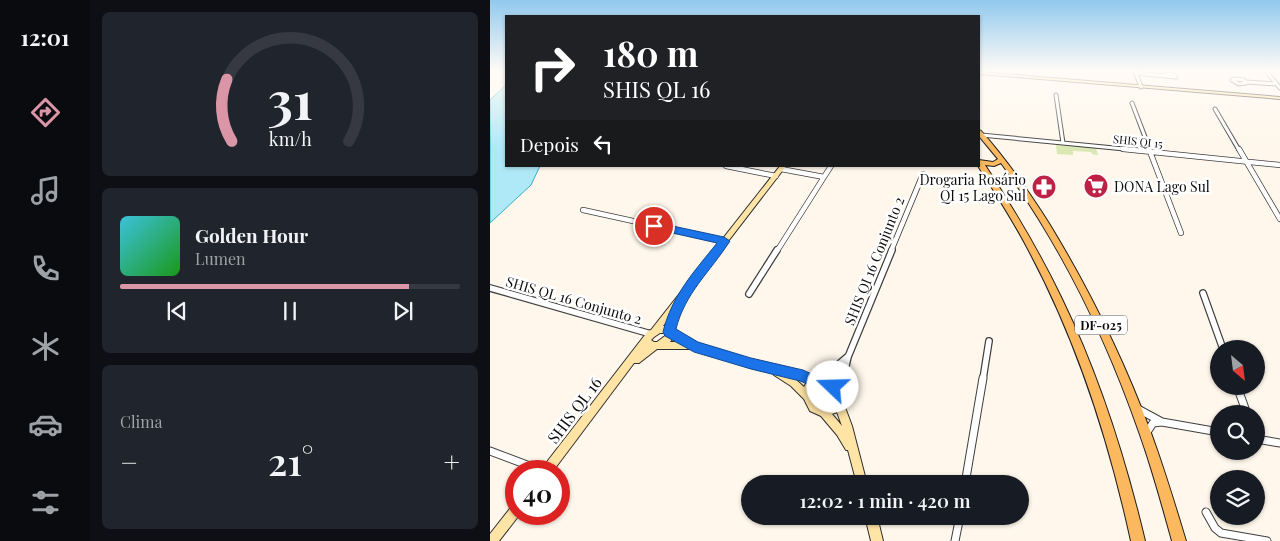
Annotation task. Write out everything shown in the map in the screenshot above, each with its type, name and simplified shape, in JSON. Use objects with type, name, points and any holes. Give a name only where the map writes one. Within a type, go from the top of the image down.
[{"type":"main road","name":"DF-025","points":[[985,136],[1070,263],[1103,328],[1146,434],[1180,541]]},
{"type":"main road","points":[[980,162],[994,164],[1002,159]]},
{"type":"main road","name":"DF-025","points":[[980,163],[1014,214],[1050,283],[1092,376],[1127,489],[1138,541]]},
{"type":"street","points":[[1056,96],[1063,144]]},
{"type":"street","points":[[1260,96],[1280,98]]},
{"type":"street","points":[[1132,103],[1181,233]]},
{"type":"street","points":[[1214,109],[1244,162],[1280,219]]},
{"type":"street","name":"SHIS QI 15","points":[[985,136],[1280,165]]},
{"type":"street","points":[[740,167],[780,170],[824,177]]},
{"type":"street","points":[[749,294],[830,167]]},
{"type":"street","name":"SHIS QL 16","points":[[555,460],[626,368],[653,339],[684,294],[780,170]]},
{"type":"street","name":"SHIS QI 16 Conjunto 2","points":[[839,400],[848,357],[923,174]]},
{"type":"street","points":[[583,210],[724,241]]},
{"type":"street","name":"SHIS QL 16 Conjunto 2","points":[[490,288],[653,339]]},
{"type":"street","name":"SHIS QL 16","points":[[653,339],[668,338],[674,312],[684,294]]},
{"type":"street","points":[[1203,294],[1220,340]]},
{"type":"street","points":[[653,339],[663,328],[694,346]]},
{"type":"street","points":[[653,339],[694,346],[803,376],[816,382]]},
{"type":"street","points":[[967,475],[989,341]]},
{"type":"street","name":"SHIS QI 16 Conjunto 2","points":[[816,382],[848,357]]},
{"type":"street","points":[[773,369],[794,383],[807,396],[813,408],[824,413],[841,432],[852,449]]},
{"type":"street","points":[[807,396],[808,387],[816,382],[821,381],[833,387],[839,400],[859,475]]},
{"type":"street","points":[[824,413],[832,411],[839,400]]},
{"type":"street","points":[[1136,408],[1162,422]]},
{"type":"street","points":[[1146,434],[1149,426],[1153,423],[1162,422],[1210,430]]},
{"type":"street","points":[[1265,440],[1280,443]]},
{"type":"street","points":[[490,451],[514,460]]},
{"type":"street","points":[[1206,512],[1214,528],[1222,533],[1267,541]]},
{"type":"street","points":[[492,541],[505,524]]},
{"type":"street","points":[[873,525],[877,541]]},
{"type":"street","points":[[955,541],[958,525]]},
{"type":"green space","points":[[1056,145],[1096,148],[1098,155],[1091,152],[1073,151],[1073,155],[1057,154]]},
{"type":"water","points":[[494,96],[505,96],[505,167],[540,167],[531,185],[490,223],[490,100]]},
{"type":"place","name":"DONA Lago Sul","points":[[1096,186]]},
{"type":"place","name":"Drogaria Rosário QI 15 Lago Sul","points":[[1044,187]]},
{"type":"route","points":[[654,226],[724,241],[684,294],[674,312],[669,332],[694,346],[751,364],[803,376],[815,382],[821,381],[833,387]]}]
